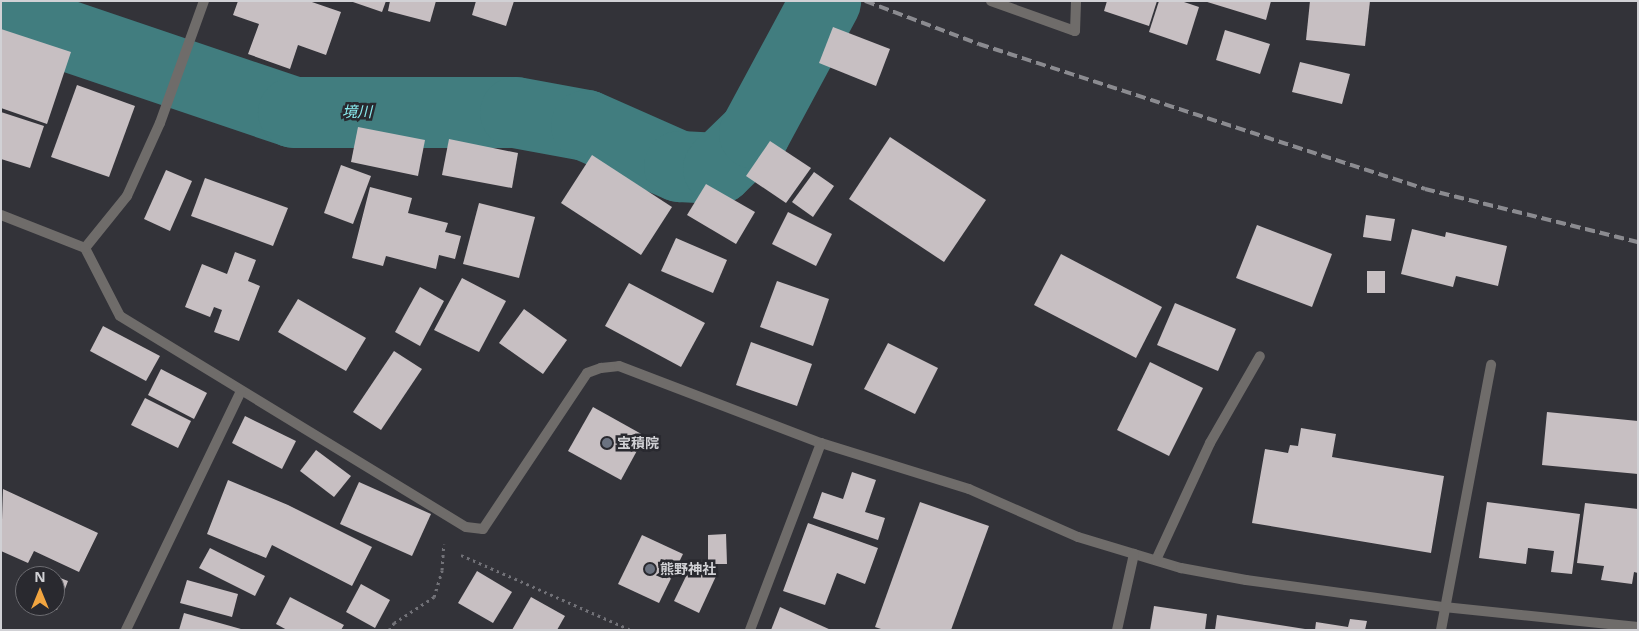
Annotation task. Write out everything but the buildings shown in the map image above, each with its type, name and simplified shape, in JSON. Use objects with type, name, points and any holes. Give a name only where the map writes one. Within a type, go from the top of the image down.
[{"type":"street","points":[[85,248],[127,196],[160,123],[204,1]]},
{"type":"street","points":[[991,1],[1075,31],[1076,1]]},
{"type":"street","points":[[1,215],[85,248],[120,316],[466,527],[483,529],[587,373],[601,368],[620,366],[821,444],[969,489],[1078,537],[1156,560],[1246,580],[1444,607],[1638,627]]},
{"type":"street","points":[[1156,560],[1210,444],[1260,356]]},
{"type":"street","points":[[1441,630],[1491,366]]},
{"type":"street","points":[[126,630],[241,391]]},
{"type":"street","points":[[750,630],[821,444]]},
{"type":"street","points":[[1117,630],[1134,554]]},
{"type":"path","points":[[389,630],[394,623],[434,597],[442,570],[444,547],[440,512]]},
{"type":"path","points":[[444,547],[631,630]]},
{"type":"waterway","name":"境川","points":[[1,13],[293,112],[515,112],[586,125],[679,166],[718,168],[754,133],[825,1]]},
{"type":"railway","points":[[865,1],[979,44],[1425,189],[1638,242]]},
{"type":"place","name":"宝積院","points":[[607,443]]},
{"type":"place","name":"熊野神社","points":[[650,569]]}]
